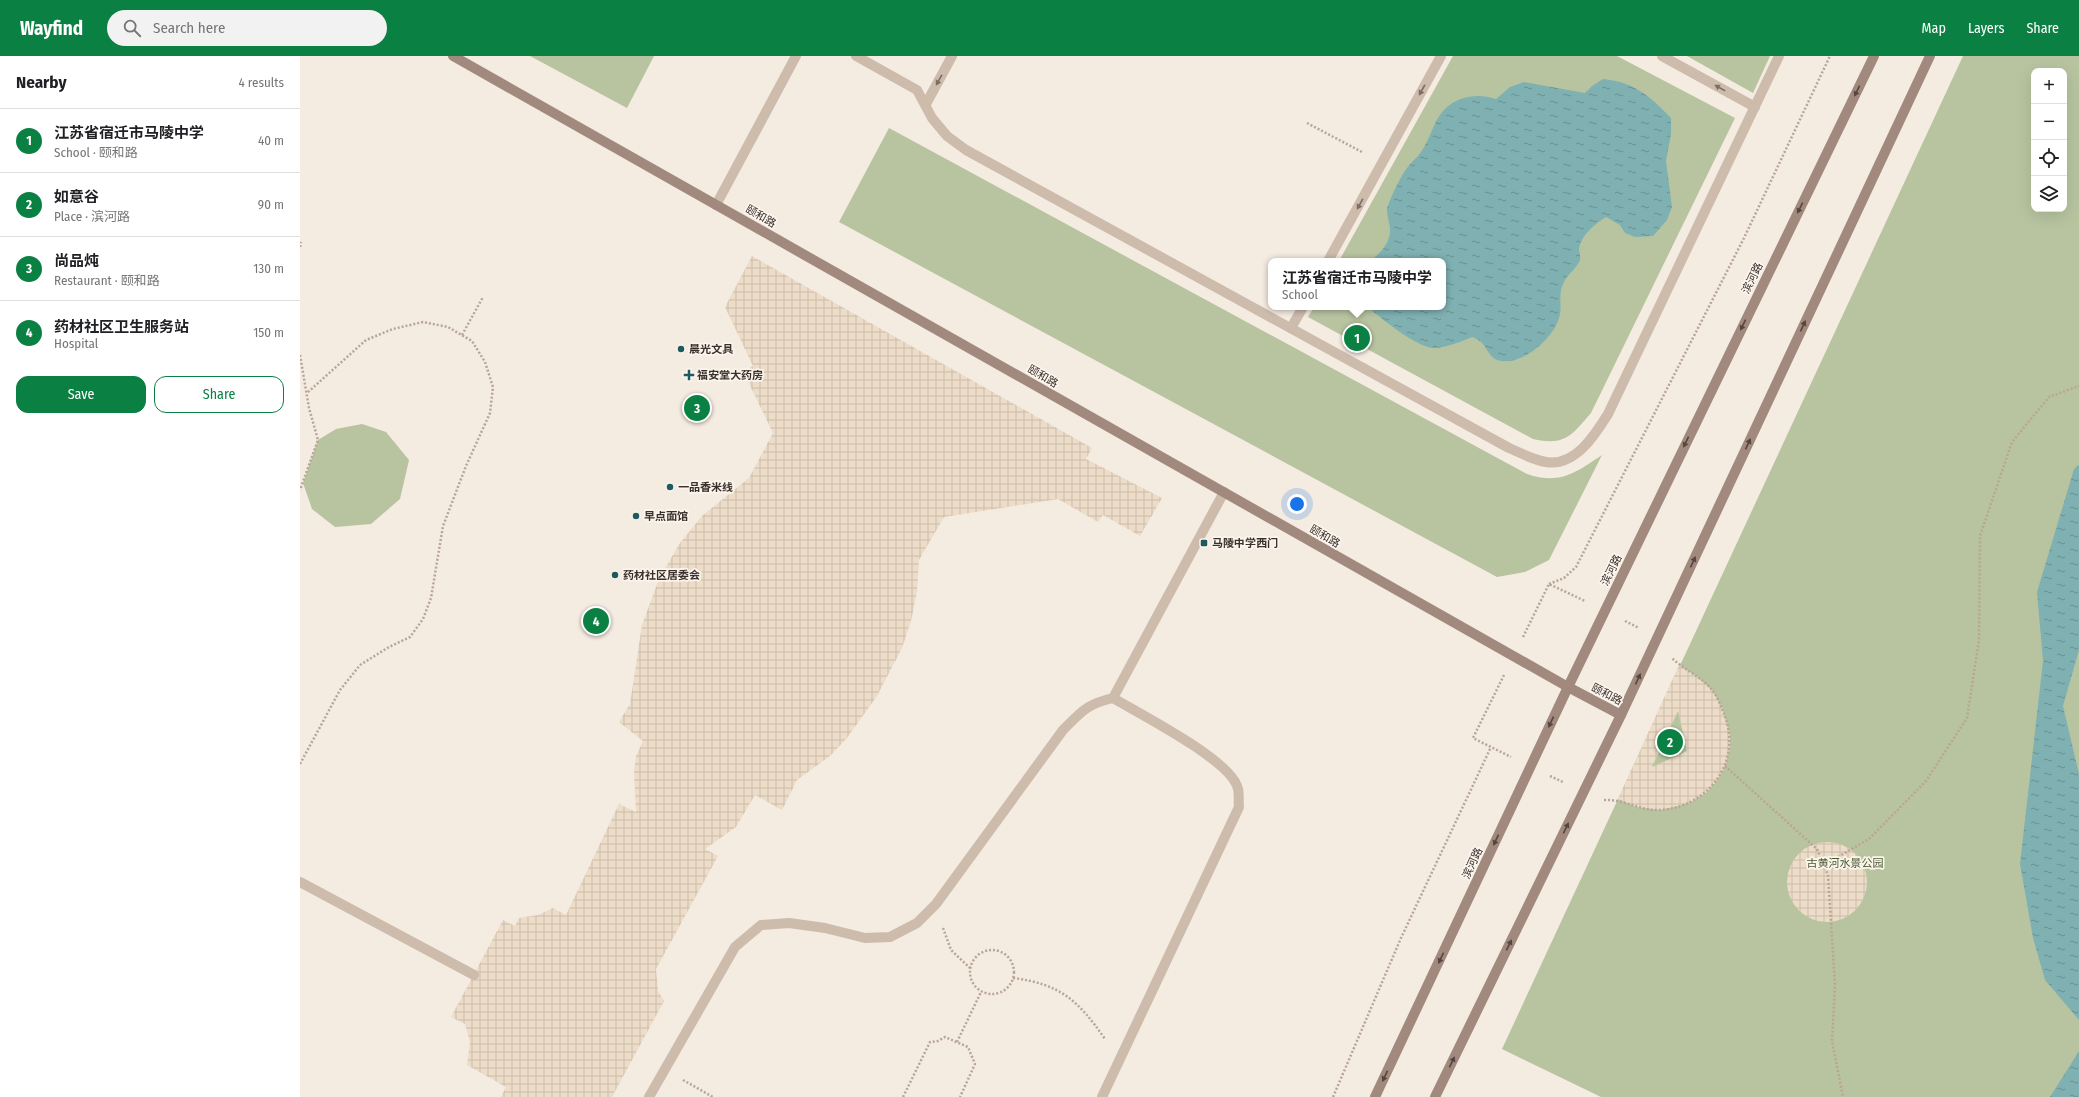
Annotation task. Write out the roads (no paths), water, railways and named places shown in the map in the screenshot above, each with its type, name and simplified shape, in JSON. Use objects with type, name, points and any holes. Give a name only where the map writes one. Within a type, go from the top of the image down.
[{"type":"main road","name":"颐和路","points":[[454,56],[1513,656],[1621,715]]},
{"type":"main road","name":"滨河路","points":[[1375,1097],[1604,611],[1874,56]]},
{"type":"main road","points":[[1435,1097],[1621,715],[1930,56]]},
{"type":"street","points":[[716,205],[796,56]]},
{"type":"street","points":[[856,56],[917,90],[926,104],[932,118],[947,136],[966,150],[1509,448],[1548,462],[1565,461],[1582,448],[1596,432],[1608,414],[1779,56]]},
{"type":"street","points":[[926,104],[952,56]]},
{"type":"street","points":[[1330,258],[1441,56]]},
{"type":"street","points":[[1662,56],[1755,107]]},
{"type":"street","points":[[1291,328],[1300,310]]},
{"type":"street","points":[[1114,698],[1224,492]]},
{"type":"street","points":[[649,1097],[735,947],[761,925],[789,923],[825,928],[865,938],[890,937],[918,923],[1063,730],[1093,703],[1114,698],[1212,757],[1226,770],[1238,786],[1239,807],[1102,1097]]},
{"type":"street","points":[[300,882],[474,975]]},
{"type":"water","points":[[1603,79],[1624,83],[1641,91],[1671,118],[1671,134],[1666,161],[1672,207],[1667,220],[1653,236],[1635,237],[1625,233],[1620,225],[1606,217],[1593,226],[1583,238],[1579,248],[1579,263],[1565,279],[1562,286],[1560,296],[1560,314],[1556,326],[1543,343],[1525,356],[1516,360],[1506,361],[1495,359],[1480,341],[1473,337],[1444,347],[1427,347],[1400,332],[1372,310],[1446,310],[1446,258],[1374,258],[1382,250],[1389,238],[1390,228],[1387,209],[1390,200],[1404,171],[1424,147],[1443,111],[1455,102],[1468,97],[1482,96],[1496,99],[1510,87],[1524,82],[1585,93],[1592,86]]},
{"type":"water","points":[[2079,465],[2079,650],[2063,706],[2079,774],[2079,1020],[2045,980],[2033,938],[2020,864],[2043,661],[2037,592],[2074,469]]},
{"type":"water","points":[[2079,1051],[2079,1097],[2050,1097]]},
{"type":"place","name":"江苏省宿迁市马陵中学","points":[[1357,338]]},
{"type":"place","name":"晨光文具","points":[[681,349]]},
{"type":"place","name":"福安堂大药房","points":[[689,375]]},
{"type":"place","name":"尚品炖","points":[[697,408]]},
{"type":"place","name":"一品香米线","points":[[670,487]]},
{"type":"place","name":"早点面馆","points":[[636,516]]},
{"type":"place","name":"马陵中学西门","points":[[1204,543]]},
{"type":"place","name":"药材社区居委会","points":[[615,575]]},
{"type":"place","name":"药材社区卫生服务站","points":[[596,621]]},
{"type":"place","name":"如意谷","points":[[1670,742]]},
{"type":"park label","name":"古黄河水景公园","points":[[1845,863]]}]
